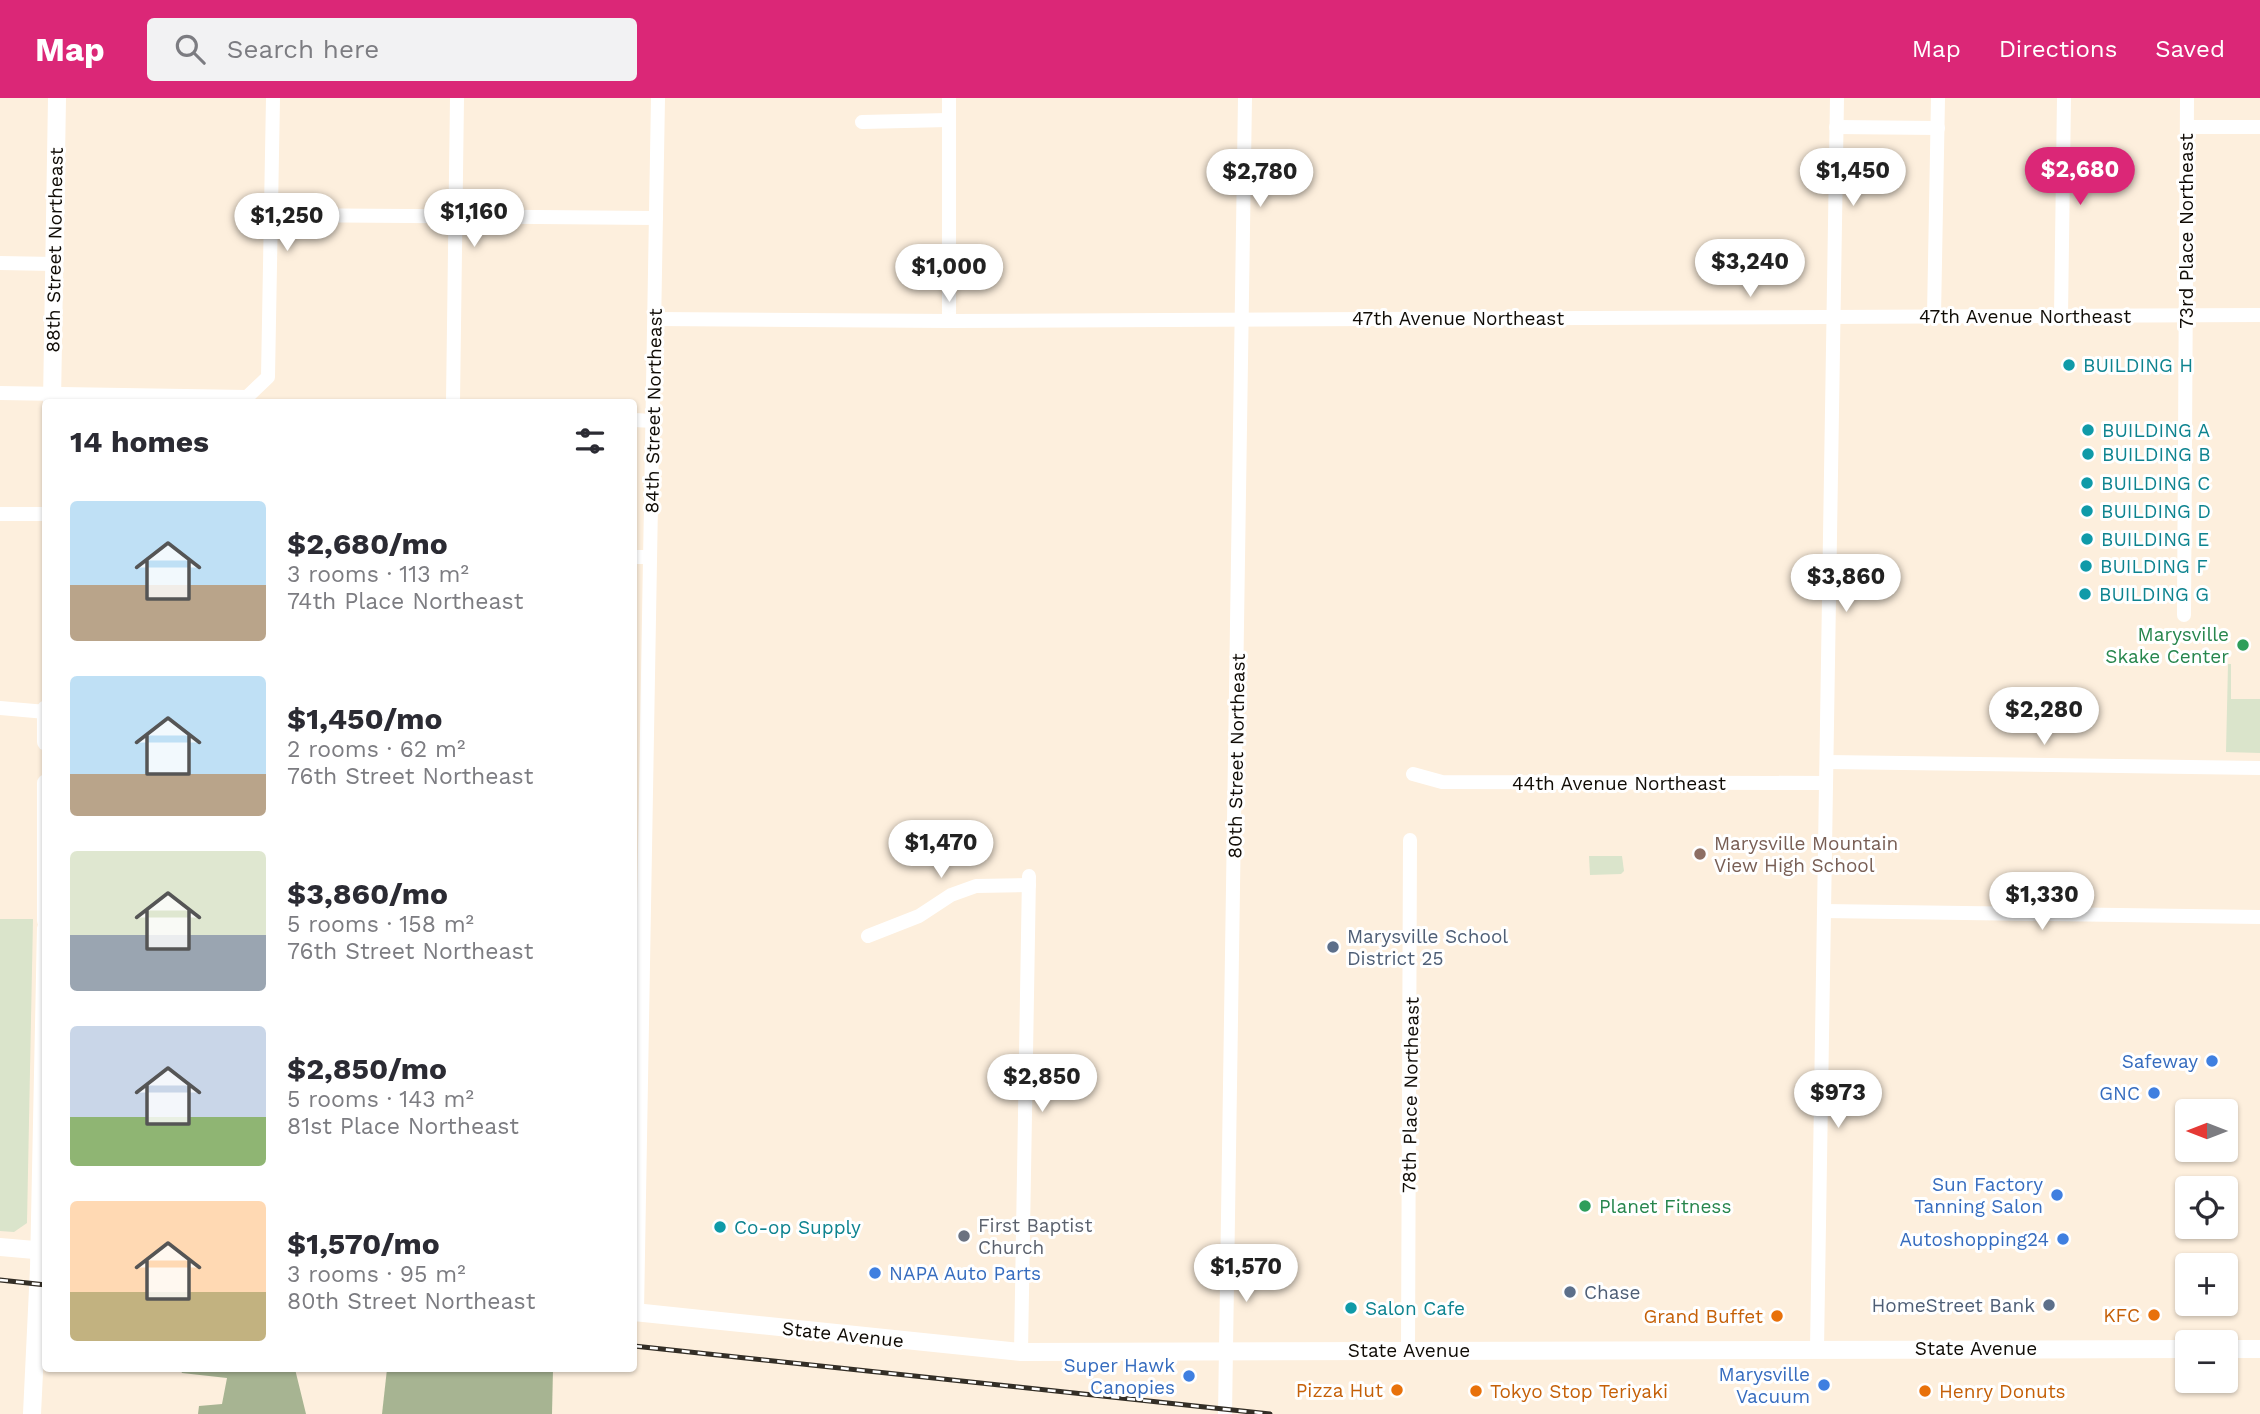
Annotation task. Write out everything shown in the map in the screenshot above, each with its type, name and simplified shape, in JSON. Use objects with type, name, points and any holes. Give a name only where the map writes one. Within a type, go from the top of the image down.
[{"type":"main road","name":"88th Street Northeast","points":[[52,398],[57,98]]},
{"type":"main road","points":[[0,1247],[42,1251]]},
{"type":"main road","points":[[32,1414],[42,1266]]},
{"type":"main road","name":"State Avenue","points":[[637,1312],[1021,1352],[2175,1349]]},
{"type":"main road","points":[[2238,1349],[2260,1349]]},
{"type":"street","points":[[0,393],[52,398],[247,397],[268,377],[273,98]]},
{"type":"street","points":[[453,399],[457,98]]},
{"type":"street","name":"84th Street Northeast","points":[[637,1058],[656,319],[658,98]]},
{"type":"street","points":[[949,98],[949,321]]},
{"type":"street","name":"80th Street Northeast","points":[[1225,1414],[1245,98]]},
{"type":"street","points":[[1817,1349],[1837,98]]},
{"type":"street","points":[[1934,316],[1938,98]]},
{"type":"street","points":[[2061,316],[2064,98]]},
{"type":"street","name":"73rd Place Northeast","points":[[2184,615],[2187,98]]},
{"type":"street","points":[[862,122],[948,120]]},
{"type":"street","points":[[1836,127],[1938,128]]},
{"type":"street","points":[[2187,127],[2260,127]]},
{"type":"street","points":[[270,215],[656,218]]},
{"type":"street","points":[[0,263],[54,264]]},
{"type":"street","name":"47th Avenue Northeast","points":[[656,319],[949,321],[2260,315]]},
{"type":"street","points":[[637,420],[653,421]]},
{"type":"street","points":[[0,514],[42,514]]},
{"type":"street","points":[[637,557],[650,557]]},
{"type":"street","points":[[0,708],[42,711]]},
{"type":"street","points":[[1827,762],[2260,768]]},
{"type":"street","name":"44th Avenue Northeast","points":[[1413,774],[1442,782],[1826,783]]},
{"type":"street","name":"78th Place Northeast","points":[[1408,1350],[1410,840]]},
{"type":"street","points":[[868,936],[919,916],[951,895],[976,886],[1029,881],[1021,1352]]},
{"type":"street","points":[[1824,911],[2260,917]]},
{"type":"green space","points":[[2228,664],[2231,664],[2231,699],[2260,699],[2260,753],[2226,752]]},
{"type":"green space","points":[[1589,856],[1622,856],[1624,871],[1621,874],[1590,875]]},
{"type":"green space","points":[[0,919],[33,919],[27,1223],[14,1232],[0,1231]]},
{"type":"green space","points":[[296,1372],[306,1414],[198,1414],[199,1406],[222,1404],[227,1378],[182,1373]]},
{"type":"green space","points":[[387,1372],[553,1372],[552,1414],[382,1414]]},
{"type":"railway","points":[[0,1280],[42,1285]]},
{"type":"railway","points":[[637,1346],[1270,1414]]},
{"type":"place","name":"BUILDING H","points":[[2069,365]]},
{"type":"place","name":"BUILDING A","points":[[2088,430]]},
{"type":"place","name":"BUILDING B","points":[[2088,454]]},
{"type":"place","name":"BUILDING C","points":[[2087,483]]},
{"type":"place","name":"BUILDING D","points":[[2087,511]]},
{"type":"place","name":"BUILDING E","points":[[2087,539]]},
{"type":"place","name":"BUILDING F","points":[[2086,566]]},
{"type":"place","name":"BUILDING G","points":[[2085,594]]},
{"type":"place","name":"Marysville Skake Center","points":[[2243,645]]},
{"type":"place","name":"Marysville Mountain View High School","points":[[1700,854]]},
{"type":"place","name":"Marysville School District 25","points":[[1333,947]]},
{"type":"place","name":"Safeway","points":[[2212,1061]]},
{"type":"place","name":"GNC","points":[[2154,1093]]},
{"type":"place","name":"Sun Factory Tanning Salon","points":[[2057,1195]]},
{"type":"place","name":"Planet Fitness","points":[[1585,1206]]},
{"type":"place","name":"Co-op Supply","points":[[720,1227]]},
{"type":"place","name":"First Baptist Church","points":[[964,1236]]},
{"type":"place","name":"Autoshopping24","points":[[2063,1239]]},
{"type":"place","name":"NAPA Auto Parts","points":[[875,1273]]},
{"type":"place","name":"Chase","points":[[1570,1292]]},
{"type":"place","name":"HomeStreet Bank","points":[[2049,1305]]},
{"type":"place","name":"Salon Cafe","points":[[1351,1308]]},
{"type":"place","name":"KFC","points":[[2154,1315]]},
{"type":"place","name":"Grand Buffet","points":[[1777,1316]]},
{"type":"place","name":"Super Hawk Canopies","points":[[1189,1376]]},
{"type":"place","name":"Marysville Vacuum","points":[[1824,1385]]},
{"type":"place","name":"Pizza Hut","points":[[1397,1390]]},
{"type":"place","name":"Tokyo Stop Teriyaki","points":[[1476,1391]]},
{"type":"place","name":"Henry Donuts","points":[[1925,1391]]}]
